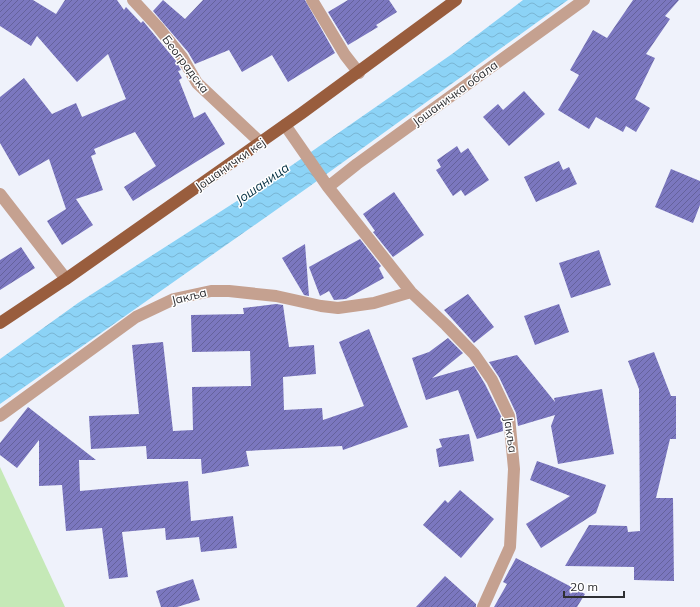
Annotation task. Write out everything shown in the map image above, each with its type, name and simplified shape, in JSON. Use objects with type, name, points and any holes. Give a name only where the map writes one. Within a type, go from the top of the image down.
[{"type":"main road","name":"Јошанички кеј","points":[[0,323],[66,280],[260,142],[285,126],[359,73],[456,0]]},
{"type":"street","name":"Београдска","points":[[133,0],[168,39],[182,57],[198,83],[260,142]]},
{"type":"street","points":[[312,0],[345,55],[359,73]]},
{"type":"street","name":"Јошаничка обала","points":[[326,184],[584,0]]},
{"type":"street","name":"Јакља","points":[[285,126],[326,184],[411,292],[474,354],[492,380],[509,416],[514,469],[510,547],[483,607]]},
{"type":"street","points":[[0,194],[66,280]]},
{"type":"street","name":"Јакља","points":[[0,416],[136,317],[174,299],[211,291],[229,291],[276,296],[321,306],[338,308],[374,303],[411,292]]},
{"type":"green space","points":[[0,467],[65,607],[0,607]]},
{"type":"water","points":[[523,0],[568,0],[310,186],[0,404],[0,359],[78,303],[285,170],[452,54]]},
{"type":"building","points":[[0,0],[33,0],[56,14],[65,0],[117,0],[124,10],[126,7],[141,23],[143,21],[176,61],[181,70],[178,71],[182,78],[179,80],[194,118],[205,112],[225,144],[133,201],[124,187],[156,166],[135,132],[94,149],[96,154],[91,156],[103,190],[76,199],[93,225],[62,245],[47,221],[66,209],[49,159],[19,176],[0,143],[0,97],[24,78],[52,114],[76,103],[82,117],[126,99],[108,54],[77,82],[37,36],[31,46],[0,26]]},
{"type":"building","points":[[163,0],[185,19],[203,0],[305,0],[335,53],[288,82],[272,55],[242,72],[229,50],[195,64],[188,52],[153,11]]},
{"type":"building","points":[[348,0],[389,0],[397,12],[376,25],[378,27],[348,45],[328,12]]},
{"type":"building","points":[[633,0],[679,0],[665,16],[670,19],[646,54],[655,58],[635,99],[650,108],[636,132],[626,126],[623,132],[596,117],[589,129],[558,110],[579,75],[570,70],[593,30],[607,38]]},
{"type":"building","points":[[524,91],[545,114],[509,146],[483,117],[498,104],[503,110]]},
{"type":"building","points":[[457,146],[461,153],[468,148],[489,180],[465,196],[461,190],[453,196],[436,170],[441,167],[437,160]]},
{"type":"building","points":[[559,161],[563,170],[569,167],[577,184],[536,202],[524,177]]},
{"type":"building","points":[[671,169],[700,181],[700,205],[693,223],[655,207]]},
{"type":"building","points":[[394,192],[424,235],[393,257],[373,232],[375,231],[363,214]]},
{"type":"building","points":[[360,239],[381,266],[379,268],[384,278],[346,299],[334,300],[329,291],[320,296],[309,267]]},
{"type":"building","points":[[305,244],[309,296],[304,295],[282,258]]},
{"type":"building","points":[[21,247],[35,268],[0,290],[0,260]]},
{"type":"building","points":[[599,250],[611,285],[571,298],[559,263]]},
{"type":"building","points":[[468,294],[494,327],[474,343],[444,310]]},
{"type":"building","points":[[276,304],[283,305],[289,347],[314,345],[316,374],[283,377],[284,410],[322,408],[323,420],[364,406],[339,342],[369,329],[408,427],[343,450],[342,446],[246,451],[249,466],[202,474],[201,459],[147,459],[146,446],[91,449],[89,416],[139,414],[132,345],[163,342],[173,431],[193,430],[192,387],[251,386],[250,351],[192,352],[191,315],[244,314],[243,308]]},
{"type":"building","points":[[559,304],[569,332],[535,345],[524,316]]},
{"type":"building","points":[[448,338],[463,353],[432,378],[474,366],[502,418],[503,431],[477,439],[458,390],[426,400],[412,358],[429,352]]},
{"type":"building","points":[[654,352],[671,396],[676,396],[676,439],[670,439],[656,498],[673,498],[674,581],[634,580],[634,567],[565,566],[589,525],[627,526],[628,532],[640,531],[639,389],[628,361]]},
{"type":"building","points":[[517,355],[555,402],[554,398],[602,389],[614,454],[558,464],[551,426],[555,415],[518,426],[516,413],[499,377],[489,362]]},
{"type":"building","points":[[28,407],[96,460],[79,460],[80,491],[188,481],[191,521],[233,516],[237,548],[201,552],[199,537],[166,540],[165,528],[122,532],[128,577],[109,579],[102,528],[66,531],[62,485],[39,486],[39,440],[17,468],[0,455],[0,443]]},
{"type":"building","points":[[469,434],[474,461],[439,467],[436,449],[442,447],[439,439]]},
{"type":"building","points":[[537,461],[606,485],[596,513],[541,548],[526,524],[570,496],[530,480]]},
{"type":"building","points":[[460,490],[494,519],[461,558],[423,525],[445,500],[448,503]]},
{"type":"building","points":[[516,558],[585,594],[577,607],[494,607],[507,584],[503,582]]},
{"type":"building","points":[[445,576],[476,604],[476,607],[416,607]]},
{"type":"building","points":[[193,579],[200,600],[177,607],[161,607],[156,591]]},
{"type":"water label","name":"Јошаница","points":[[262,183]]}]
